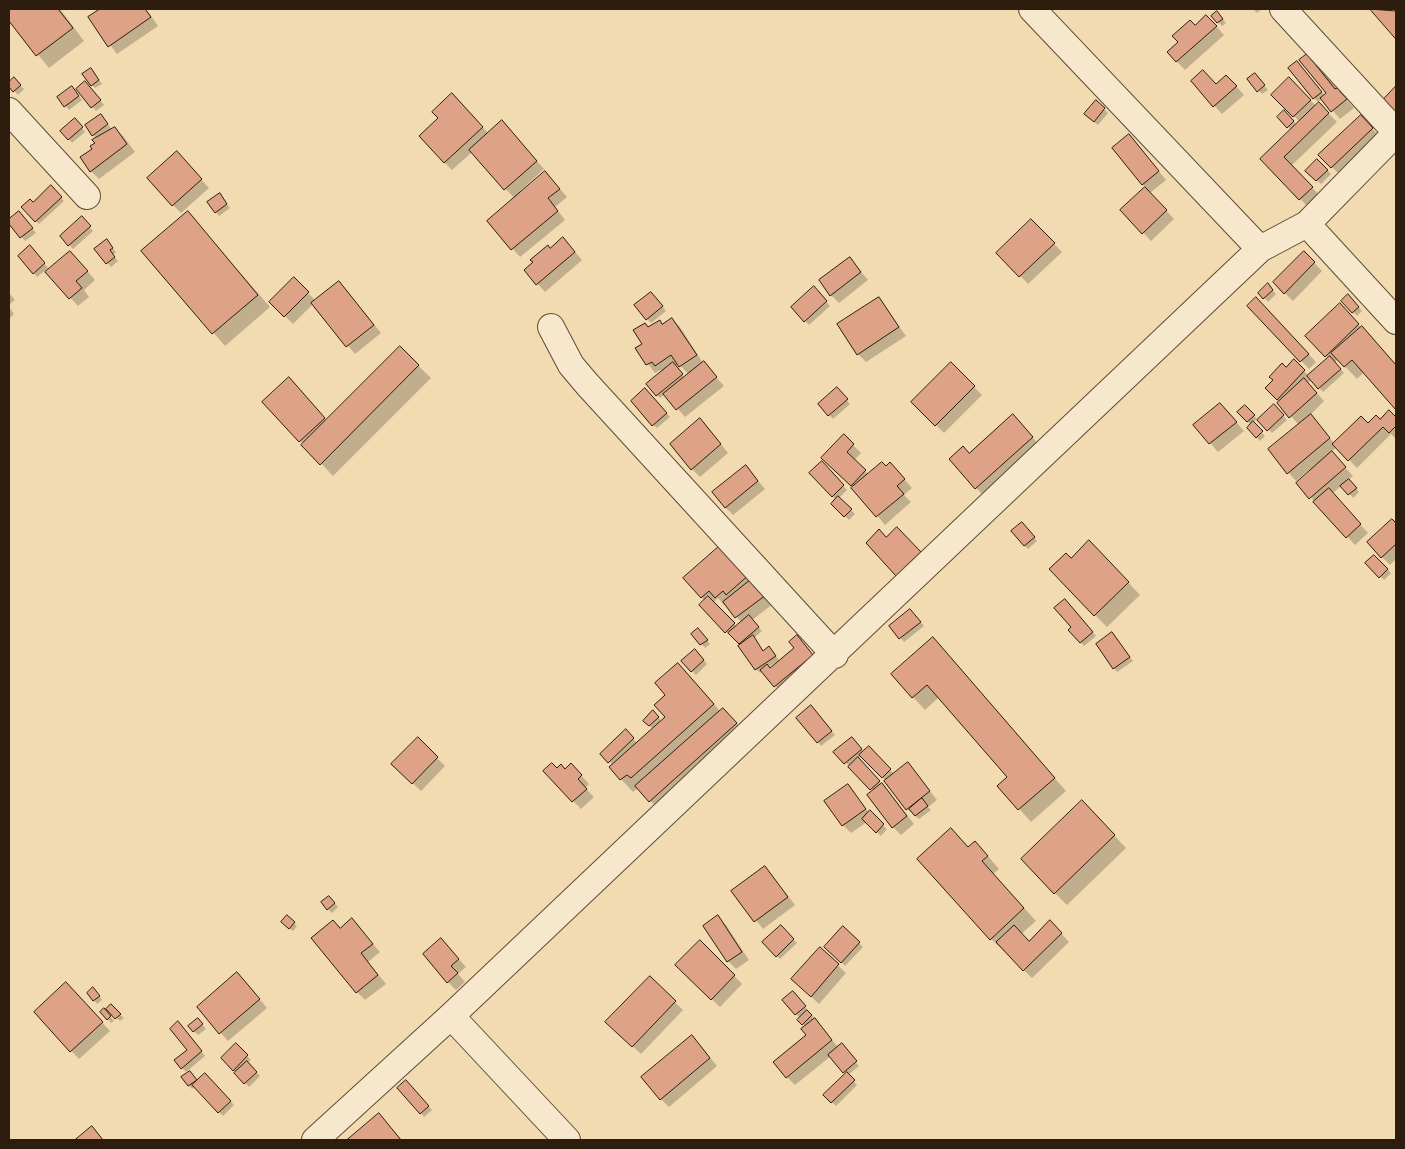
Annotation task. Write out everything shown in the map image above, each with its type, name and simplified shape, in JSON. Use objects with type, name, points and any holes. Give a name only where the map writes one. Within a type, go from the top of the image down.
[{"type":"street","points":[[1032,9],[1260,249]]},
{"type":"street","points":[[315,1140],[451,1016],[835,654],[1260,249],[1307,224],[1396,133],[1283,9]]},
{"type":"street","points":[[9,112],[87,196]]},
{"type":"street","points":[[1307,224],[1396,321]]},
{"type":"street","points":[[551,327],[571,365],[586,384],[835,654]]},
{"type":"street","points":[[451,1016],[567,1140]]},
{"type":"building","points":[[9,9],[58,9],[73,28],[36,56],[9,21]]},
{"type":"building","points":[[100,9],[145,9],[151,17],[108,47],[88,17]]},
{"type":"building","points":[[1370,9],[1396,11],[1396,39]]},
{"type":"building","points":[[1217,11],[1223,19],[1217,23],[1211,16]]},
{"type":"building","points":[[1206,15],[1217,26],[1176,62],[1167,52],[1178,42],[1172,36],[1190,20],[1195,25]]},
{"type":"building","points":[[1307,54],[1335,89],[1337,88],[1347,99],[1331,112],[1320,98],[1326,93],[1299,60]]},
{"type":"building","points":[[1297,61],[1322,92],[1313,99],[1288,68]]},
{"type":"building","points":[[91,68],[99,80],[91,86],[82,74]]},
{"type":"building","points":[[1203,70],[1216,84],[1226,75],[1237,86],[1213,107],[1191,81]]},
{"type":"building","points":[[1255,73],[1265,85],[1257,92],[1247,79]]},
{"type":"building","points":[[14,77],[21,85],[13,92],[9,87],[9,82]]},
{"type":"building","points":[[1289,77],[1311,100],[1293,117],[1271,95]]},
{"type":"building","points":[[85,81],[101,100],[91,108],[76,89]]},
{"type":"building","points":[[72,86],[79,96],[64,107],[57,97]]},
{"type":"building","points":[[1396,86],[1396,110],[1393,113],[1382,101]]},
{"type":"building","points":[[452,93],[483,127],[444,163],[419,136],[438,118],[432,112]]},
{"type":"building","points":[[1096,100],[1105,108],[1094,122],[1084,114]]},
{"type":"building","points":[[1319,102],[1329,113],[1284,157],[1313,187],[1299,200],[1260,159]]},
{"type":"building","points":[[1284,110],[1294,121],[1287,128],[1277,117]]},
{"type":"building","points":[[101,114],[108,124],[92,136],[85,125]]},
{"type":"building","points":[[1361,115],[1373,128],[1331,168],[1318,155]]},
{"type":"building","points":[[75,118],[83,127],[68,140],[60,131]]},
{"type":"building","points":[[502,120],[537,161],[504,190],[469,150]]},
{"type":"building","points":[[115,127],[127,144],[90,172],[80,157],[92,149],[90,146],[95,143],[92,140]]},
{"type":"building","points":[[1129,134],[1159,171],[1142,185],[1112,148]]},
{"type":"building","points":[[177,151],[202,179],[172,206],[147,178]]},
{"type":"building","points":[[1317,159],[1328,170],[1316,181],[1305,171]]},
{"type":"building","points":[[545,171],[560,189],[548,198],[558,211],[511,250],[487,221]]},
{"type":"building","points":[[51,185],[62,197],[35,222],[21,207],[30,199],[33,202]]},
{"type":"building","points":[[1145,187],[1167,210],[1142,234],[1120,210]]},
{"type":"building","points":[[220,193],[227,204],[215,213],[207,202]]},
{"type":"building","points":[[19,211],[33,228],[20,238],[9,224],[9,219]]},
{"type":"building","points":[[188,211],[258,295],[212,334],[141,251]]},
{"type":"building","points":[[82,216],[91,226],[68,246],[60,236]]},
{"type":"building","points":[[1031,219],[1055,243],[1019,277],[996,253]]},
{"type":"building","points":[[563,237],[575,252],[536,285],[524,270],[533,262],[530,260],[548,245],[550,248]]},
{"type":"building","points":[[107,239],[113,248],[110,250],[115,257],[106,264],[94,249]]},
{"type":"building","points":[[30,245],[45,263],[33,274],[18,256]]},
{"type":"building","points":[[70,251],[88,271],[76,281],[82,288],[69,299],[45,272]]},
{"type":"building","points":[[1304,251],[1315,262],[1284,294],[1273,282]]},
{"type":"building","points":[[850,257],[861,272],[830,296],[819,280]]},
{"type":"building","points":[[294,277],[309,292],[284,317],[269,302]]},
{"type":"building","points":[[339,281],[374,325],[346,347],[311,303]]},
{"type":"building","points":[[1268,283],[1273,290],[1263,299],[1258,293]]},
{"type":"building","points":[[814,286],[827,301],[804,322],[791,307]]},
{"type":"building","points":[[651,292],[663,306],[646,320],[634,305]]},
{"type":"building","points":[[1348,294],[1359,307],[1352,313],[1341,301]]},
{"type":"building","points":[[879,297],[899,327],[857,355],[837,324]]},
{"type":"building","points":[[1256,297],[1309,354],[1300,362],[1247,306]]},
{"type":"building","points":[[1340,303],[1359,324],[1325,357],[1305,336]]},
{"type":"building","points":[[672,318],[697,355],[679,367],[671,355],[655,366],[652,362],[646,365],[635,348],[642,344],[633,330],[645,323],[648,327],[660,320],[662,324]]},
{"type":"building","points":[[1362,326],[1396,365],[1396,410],[1352,360],[1344,367],[1331,353]]},
{"type":"building","points":[[400,346],[419,365],[320,465],[301,445]]},
{"type":"building","points":[[1330,356],[1341,369],[1318,389],[1307,376]]},
{"type":"building","points":[[1294,359],[1305,370],[1277,400],[1265,388],[1273,380],[1269,377],[1282,363],[1286,367]]},
{"type":"building","points":[[704,361],[717,377],[676,410],[663,394]]},
{"type":"building","points":[[673,362],[683,374],[656,396],[646,384]]},
{"type":"building","points":[[951,362],[975,386],[935,426],[911,402]]},
{"type":"building","points":[[289,377],[325,418],[299,442],[262,402]]},
{"type":"building","points":[[1304,378],[1317,393],[1289,418],[1277,403]]},
{"type":"building","points":[[837,387],[848,399],[828,416],[818,404]]},
{"type":"building","points":[[645,388],[667,413],[652,426],[631,401]]},
{"type":"building","points":[[1220,403],[1237,422],[1209,444],[1193,425]]},
{"type":"building","points":[[1274,404],[1284,415],[1267,431],[1257,420]]},
{"type":"building","points":[[1245,405],[1255,415],[1247,422],[1237,412]]},
{"type":"building","points":[[1389,410],[1396,417],[1396,426],[1389,433],[1383,427],[1348,461],[1332,444],[1361,416],[1368,423],[1376,415],[1380,419]]},
{"type":"building","points":[[1013,414],[1033,437],[975,489],[949,459],[963,446],[969,453]]},
{"type":"building","points":[[1311,414],[1330,438],[1287,474],[1268,449]]},
{"type":"building","points":[[700,418],[721,444],[691,470],[670,444]]},
{"type":"building","points":[[1253,421],[1263,431],[1256,438],[1247,428]]},
{"type":"building","points":[[844,434],[854,444],[847,452],[866,470],[851,486],[821,458]]},
{"type":"building","points":[[1332,451],[1346,467],[1309,499],[1296,483]]},
{"type":"building","points":[[822,461],[844,485],[832,497],[809,473]]},
{"type":"building","points":[[882,462],[886,466],[890,462],[905,479],[897,486],[904,494],[876,517],[851,488]]},
{"type":"building","points":[[746,465],[758,481],[725,508],[712,492]]},
{"type":"building","points":[[1349,479],[1357,488],[1348,495],[1340,486]]},
{"type":"building","points":[[1329,488],[1361,524],[1346,538],[1313,502]]},
{"type":"building","points":[[838,496],[852,509],[844,517],[831,504]]},
{"type":"building","points":[[1392,519],[1396,523],[1396,544],[1381,558],[1367,542]]},
{"type":"building","points":[[1022,522],[1035,537],[1024,546],[1011,531]]},
{"type":"building","points":[[897,527],[921,552],[896,576],[866,543],[879,529],[886,537]]},
{"type":"building","points":[[1089,540],[1129,582],[1094,616],[1049,569],[1066,553],[1071,558]]},
{"type":"building","points":[[723,543],[750,574],[726,595],[723,591],[715,598],[709,591],[701,598],[683,578]]},
{"type":"building","points":[[1374,555],[1388,569],[1379,578],[1365,563]]},
{"type":"building","points":[[753,578],[766,595],[735,618],[723,602]]},
{"type":"building","points":[[708,596],[735,623],[725,633],[699,605]]},
{"type":"building","points":[[1065,599],[1093,632],[1080,643],[1068,630],[1071,627],[1054,608]]},
{"type":"building","points":[[910,609],[921,622],[899,639],[889,626]]},
{"type":"building","points":[[749,615],[759,627],[739,644],[728,633]]},
{"type":"building","points":[[698,628],[708,640],[700,645],[691,634]]},
{"type":"building","points":[[1112,632],[1130,657],[1113,669],[1096,644]]},
{"type":"building","points":[[753,635],[763,651],[769,646],[776,656],[755,670],[738,646]]},
{"type":"building","points":[[797,635],[813,655],[774,687],[760,670],[767,664],[770,668],[794,648],[789,642]]},
{"type":"building","points":[[933,637],[1055,778],[1018,810],[997,786],[1007,777],[927,685],[912,698],[891,674]]},
{"type":"building","points":[[695,649],[704,660],[691,672],[681,661]]},
{"type":"building","points":[[678,663],[714,704],[631,778],[627,775],[620,780],[609,767],[665,717],[654,705],[665,695],[655,683]]},
{"type":"building","points":[[811,705],[832,731],[817,743],[796,718]]},
{"type":"building","points":[[723,708],[737,723],[649,802],[635,786]]},
{"type":"building","points":[[653,710],[659,717],[649,726],[643,721]]},
{"type":"building","points":[[626,729],[634,738],[608,763],[600,754]]},
{"type":"building","points":[[418,737],[438,757],[412,784],[391,764]]},
{"type":"building","points":[[852,737],[862,749],[844,764],[833,752]]},
{"type":"building","points":[[869,746],[891,769],[882,778],[859,755]]},
{"type":"building","points":[[858,757],[880,781],[870,790],[848,767]]},
{"type":"building","points":[[908,762],[930,791],[906,810],[884,781]]},
{"type":"building","points":[[552,763],[557,768],[561,764],[565,769],[571,763],[582,775],[578,779],[587,789],[572,802],[543,771]]},
{"type":"building","points":[[882,783],[907,816],[892,828],[867,795]]},
{"type":"building","points":[[848,784],[866,809],[842,826],[824,801]]},
{"type":"building","points":[[922,798],[928,806],[915,816],[909,809]]},
{"type":"building","points":[[1082,800],[1115,835],[1054,894],[1021,859]]},
{"type":"building","points":[[870,810],[884,824],[876,833],[862,819]]},
{"type":"building","points":[[951,828],[968,847],[975,841],[988,856],[982,861],[1024,908],[990,940],[917,859]]},
{"type":"building","points":[[765,866],[788,897],[754,922],[731,891]]},
{"type":"building","points":[[329,896],[335,903],[327,910],[321,902]]},
{"type":"building","points":[[287,915],[295,922],[289,929],[281,922]]},
{"type":"building","points":[[718,915],[742,952],[727,962],[703,926]]},
{"type":"building","points":[[352,918],[373,944],[361,953],[378,975],[356,993],[311,938],[333,920],[340,928]]},
{"type":"building","points":[[1050,920],[1062,933],[1023,971],[996,942],[1014,925],[1029,941]]},
{"type":"building","points":[[781,925],[794,939],[776,957],[762,942]]},
{"type":"building","points":[[843,926],[860,942],[841,963],[824,947]]},
{"type":"building","points":[[441,938],[459,959],[451,966],[458,973],[447,983],[423,954]]},
{"type":"building","points":[[700,940],[735,975],[711,1000],[675,965]]},
{"type":"building","points":[[820,947],[839,964],[811,997],[791,979]]},
{"type":"building","points":[[237,972],[260,999],[219,1034],[197,1007]]},
{"type":"building","points":[[650,976],[676,1001],[632,1047],[605,1022]]},
{"type":"building","points":[[66,982],[103,1022],[70,1052],[34,1012]]},
{"type":"building","points":[[93,987],[100,996],[93,1001],[87,993]]},
{"type":"building","points":[[793,991],[806,1006],[795,1015],[782,1000]]},
{"type":"building","points":[[111,1004],[121,1014],[115,1019],[106,1009]]},
{"type":"building","points":[[104,1008],[111,1016],[107,1020],[100,1012]]},
{"type":"building","points":[[807,1010],[812,1015],[802,1025],[797,1020]]},
{"type":"building","points":[[198,1018],[203,1024],[193,1032],[188,1026]]},
{"type":"building","points":[[815,1018],[832,1040],[786,1078],[773,1062],[806,1035],[801,1029]]},
{"type":"building","points":[[178,1021],[202,1051],[181,1069],[174,1060],[187,1050],[170,1029]]},
{"type":"building","points":[[692,1035],[710,1058],[660,1100],[641,1077]]},
{"type":"building","points":[[236,1043],[248,1055],[233,1071],[221,1058]]},
{"type":"building","points":[[842,1043],[857,1061],[843,1073],[828,1055]]},
{"type":"building","points":[[247,1061],[257,1072],[244,1084],[234,1073]]},
{"type":"building","points":[[190,1071],[197,1080],[188,1086],[181,1077]]},
{"type":"building","points":[[847,1072],[855,1080],[831,1103],[823,1095]]},
{"type":"building","points":[[205,1073],[231,1101],[218,1113],[192,1085]]},
{"type":"building","points":[[406,1080],[429,1106],[420,1114],[397,1088]]},
{"type":"building","points":[[379,1113],[401,1140],[347,1140]]},
{"type":"building","points":[[92,1126],[103,1140],[75,1140]]}]
